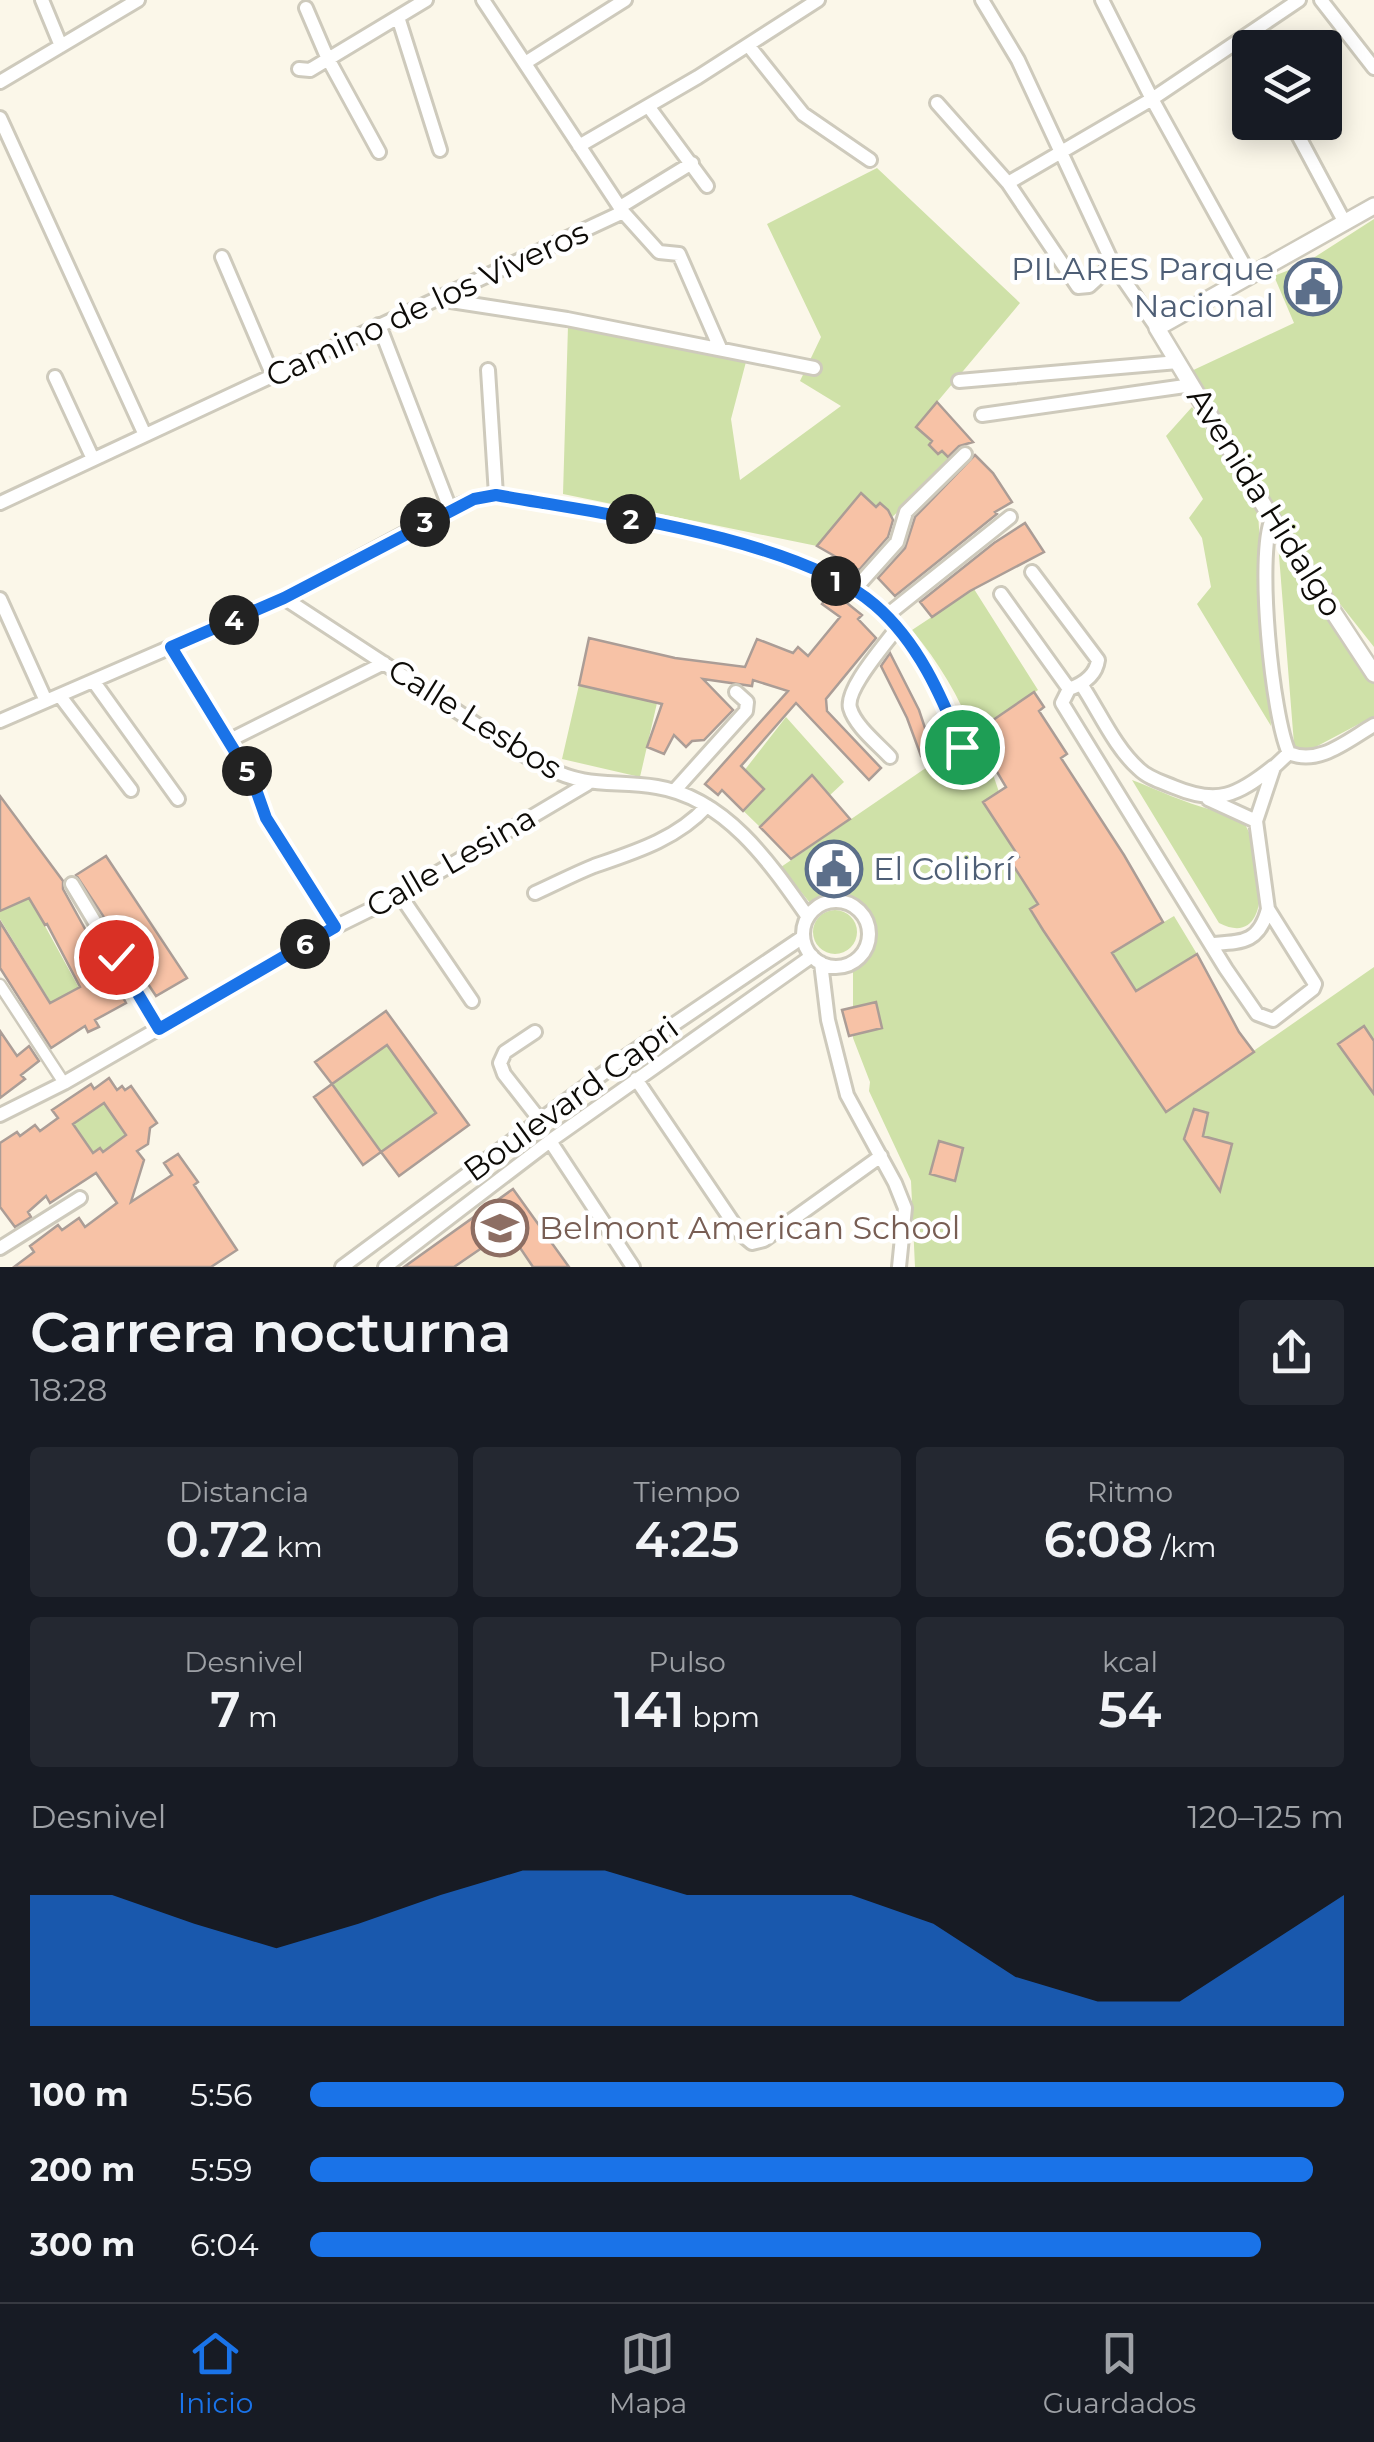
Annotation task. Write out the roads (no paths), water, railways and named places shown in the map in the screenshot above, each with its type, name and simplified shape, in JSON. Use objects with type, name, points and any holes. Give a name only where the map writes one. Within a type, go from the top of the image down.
[{"type":"street","points":[[42,0],[60,46]]},
{"type":"street","points":[[0,82],[138,0]]},
{"type":"street","points":[[299,69],[310,70],[426,0]]},
{"type":"street","name":"Camino de los Viveros","points":[[2,498],[274,376],[622,209],[483,0]]},
{"type":"street","points":[[526,63],[625,0]]},
{"type":"street","points":[[579,146],[748,46],[795,6],[818,0]]},
{"type":"street","points":[[982,0],[1018,60],[1113,264],[1157,328],[1374,206]]},
{"type":"street","points":[[1263,30],[1299,0]]},
{"type":"street","points":[[1321,0],[1374,68]]},
{"type":"street","points":[[1106,2],[1152,99],[1249,274]]},
{"type":"street","points":[[306,8],[327,57],[379,152]]},
{"type":"street","points":[[398,17],[440,150]]},
{"type":"street","points":[[748,46],[804,114],[870,160]]},
{"type":"street","points":[[1008,183],[1232,52]]},
{"type":"street","points":[[937,104],[1008,183],[1078,287],[1088,286],[1113,264]]},
{"type":"street","points":[[648,106],[707,186]]},
{"type":"street","points":[[0,118],[144,435]]},
{"type":"street","points":[[1301,140],[1345,223]]},
{"type":"street","points":[[692,163],[622,209],[659,252],[679,254],[720,348]]},
{"type":"street","points":[[222,258],[274,376]]},
{"type":"street","points":[[438,299],[814,368]]},
{"type":"street","points":[[379,325],[450,509]]},
{"type":"street","name":"Avenida Hidalgo","points":[[1157,328],[1272,519],[1374,674]]},
{"type":"street","points":[[959,381],[1178,362]]},
{"type":"street","points":[[488,370],[496,495]]},
{"type":"street","points":[[55,376],[93,459]]},
{"type":"street","points":[[982,415],[1192,385]]},
{"type":"street","points":[[854,590],[897,542],[906,512],[965,454]]},
{"type":"street","points":[[0,720],[284,598],[450,509],[496,495],[639,520],[736,543],[780,556],[854,590],[897,628],[934,679],[962,747]]},
{"type":"street","points":[[886,616],[1010,517]]},
{"type":"street","points":[[1272,519],[1266,531],[1270,641],[1280,730],[1289,753],[1302,759],[1317,758],[1374,726]]},
{"type":"street","points":[[1032,572],[1098,660],[1097,669],[1075,686],[1062,704],[1258,1014],[1273,1020],[1314,989],[1315,984],[1268,910],[1256,821],[1274,768]]},
{"type":"street","points":[[1001,594],[1140,771],[1256,821]]},
{"type":"street","name":"Calle Lesbos","points":[[284,598],[542,765],[587,784],[675,790],[707,806],[741,832],[808,917]]},
{"type":"street","points":[[0,599],[46,702]]},
{"type":"street","points":[[890,757],[848,705],[851,691],[897,628]]},
{"type":"street","points":[[171,647],[253,781],[266,818],[335,927]]},
{"type":"street","points":[[230,740],[384,663]]},
{"type":"street","points":[[94,682],[178,798]]},
{"type":"street","points":[[675,790],[746,711],[747,702],[736,692]]},
{"type":"street","points":[[60,696],[130,790]]},
{"type":"street","points":[[1208,799],[1245,788],[1289,753]]},
{"type":"street","name":"Calle Lesina","points":[[0,1115],[64,1084],[335,927],[400,895],[587,784]]},
{"type":"street","points":[[535,893],[592,867],[641,851],[696,818],[707,806]]},
{"type":"street","points":[[72,884],[159,1029]]},
{"type":"street","points":[[400,895],[472,1000]]},
{"type":"street","points":[[817,960],[832,966],[853,962],[867,946],[868,924],[863,914],[845,902],[824,903],[808,917],[803,936],[817,960],[836,1058],[848,1095],[904,1208],[899,1267]]},
{"type":"street","points":[[1212,944],[1252,938],[1268,910]]},
{"type":"street","name":"Boulevard Capri","points":[[342,1267],[624,1058],[803,936]]},
{"type":"street","name":"Boulevard Capri","points":[[384,1267],[636,1079],[817,960]]},
{"type":"street","points":[[0,985],[64,1084]]},
{"type":"street","points":[[535,1032],[505,1052],[500,1063],[504,1074],[540,1120]]},
{"type":"street","points":[[636,1079],[740,1232],[752,1243],[764,1240],[881,1156]]},
{"type":"street","points":[[550,1141],[633,1267]]},
{"type":"street","points":[[0,1248],[80,1198]]},
{"type":"place","name":"PILARES Parque Nacional","points":[[1313,287]]},
{"type":"place","name":"El Colibrí","points":[[834,869]]},
{"type":"place","name":"Belmont American School","points":[[500,1228]]}]
